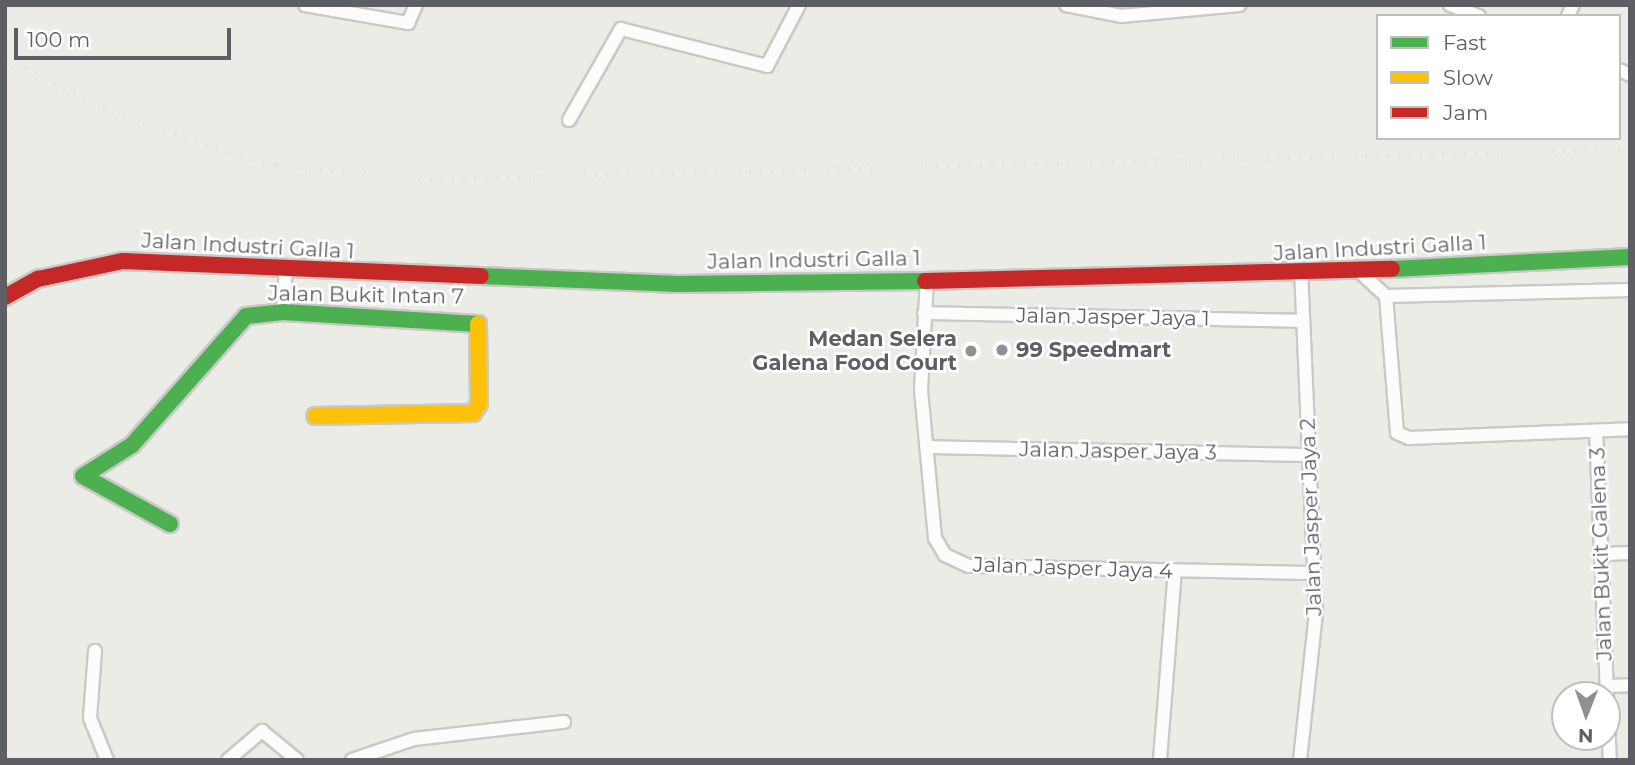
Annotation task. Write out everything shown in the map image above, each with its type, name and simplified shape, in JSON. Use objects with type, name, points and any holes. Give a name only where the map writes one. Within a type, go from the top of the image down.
[{"type":"main road","name":"Jalan Industri Galla 1","points":[[5,297],[38,279],[122,261],[678,284],[1301,274],[1630,257]]},
{"type":"main road","name":"Jalan Bukit Intan 7","points":[[170,524],[83,476],[132,445],[246,316],[283,312],[478,321],[479,404],[473,413],[315,416]]},
{"type":"street","points":[[305,5],[408,23],[416,5]]},
{"type":"street","points":[[569,121],[621,29],[767,66],[799,5]]},
{"type":"street","points":[[1066,5],[1134,16],[1239,5]]},
{"type":"street","points":[[1450,5],[1474,14]]},
{"type":"street","points":[[283,312],[286,267]]},
{"type":"street","points":[[1359,271],[1386,296],[1397,433],[1630,429]]},
{"type":"street","name":"Jalan Jasper Jaya 2","points":[[1300,760],[1315,573],[1301,274]]},
{"type":"street","name":"Jalan Jasper Jaya 4","points":[[927,279],[923,313],[926,447],[935,538],[955,563],[1315,573]]},
{"type":"street","points":[[1386,296],[1630,289]]},
{"type":"street","name":"Jalan Jasper Jaya 1","points":[[923,313],[1303,321]]},
{"type":"street","name":"Jalan Bukit Galena 3","points":[[1596,431],[1607,681]]},
{"type":"street","name":"Jalan Jasper Jaya 3","points":[[926,447],[1310,455]]},
{"type":"street","points":[[1603,554],[1630,553]]},
{"type":"street","points":[[1160,760],[1175,571]]},
{"type":"street","points":[[94,651],[89,718],[107,760]]},
{"type":"street","points":[[352,760],[414,739],[564,722]]},
{"type":"street","points":[[228,760],[262,731],[297,760]]},
{"type":"railway","points":[[5,58],[112,112],[231,153],[276,165],[430,179],[1630,149]]},
{"type":"traffic: fast","points":[[1392,269],[1630,257]]},
{"type":"traffic: fast","points":[[481,276],[678,284],[925,281]]},
{"type":"traffic: fast","points":[[170,524],[83,476],[132,445],[246,316],[283,312],[478,324]]},
{"type":"traffic: slow","points":[[315,416],[473,413],[479,404],[478,324]]},
{"type":"traffic: jam","points":[[5,297],[38,279],[123,261],[481,276]]},
{"type":"traffic: jam","points":[[925,281],[1392,269]]},
{"type":"place","name":"99 Speedmart","points":[[1002,350]]},
{"type":"place","name":"Medan Selera Galena Food Court","points":[[971,351]]}]
